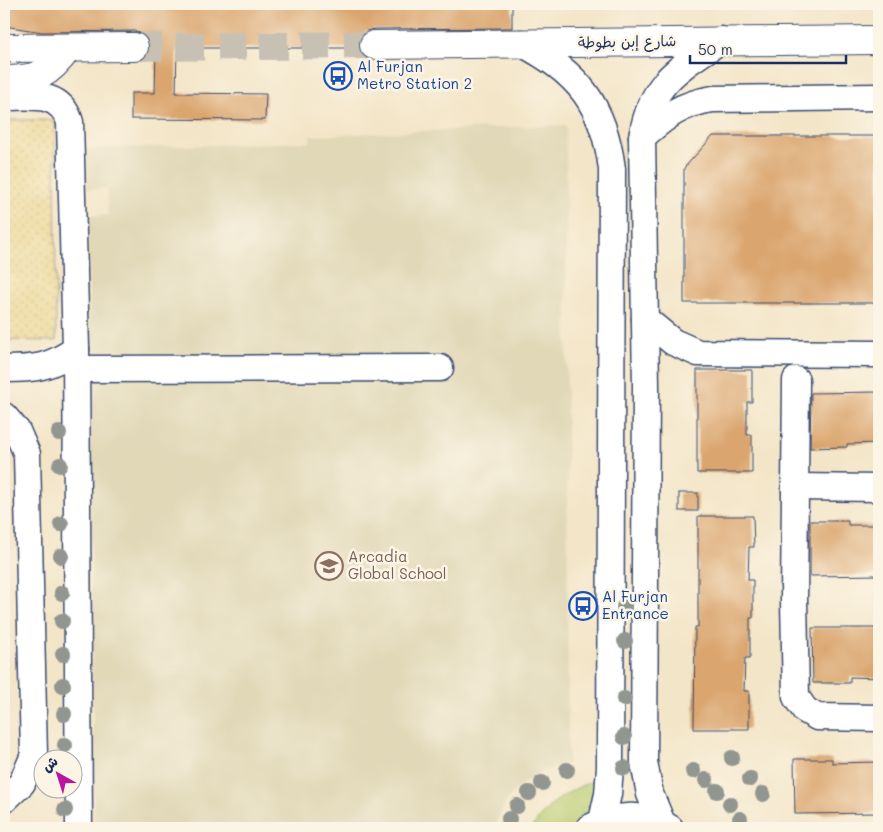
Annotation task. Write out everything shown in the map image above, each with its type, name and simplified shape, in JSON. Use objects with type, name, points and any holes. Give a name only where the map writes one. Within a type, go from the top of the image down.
[{"type":"main road","name":"شارع إبن بطوطة","points":[[374,45],[721,40],[879,40]]},
{"type":"main road","points":[[4,48],[134,47]]},
{"type":"main road","points":[[4,80],[22,80],[40,76],[54,67],[68,48]]},
{"type":"street","points":[[666,826],[650,794],[644,762],[645,319],[642,137],[653,100],[666,82],[684,66],[721,40]]},
{"type":"street","points":[[521,43],[547,56],[568,72],[586,93],[603,125],[612,169],[610,768],[607,801],[595,825]]},
{"type":"street","points":[[4,97],[50,98],[60,103],[67,112],[70,122],[76,369],[79,828]]},
{"type":"street","points":[[642,137],[673,111],[690,102],[712,98],[879,98]]},
{"type":"street","points":[[645,319],[673,342],[698,353],[879,354]]},
{"type":"street","points":[[4,369],[35,369],[58,361],[76,369],[440,368]]},
{"type":"street","points":[[35,369],[57,378],[76,369]]},
{"type":"street","points":[[796,380],[794,689],[799,704],[811,714],[824,718],[879,718]]},
{"type":"street","points":[[4,416],[17,431],[27,454],[34,755],[22,783],[4,800]]},
{"type":"street","points":[[795,487],[879,488]]},
{"type":"street","points":[[595,825],[632,816],[666,826]]},
{"type":"shaded area","name":"Arcadia Global School","points":[[566,125],[568,763],[543,771],[522,784],[508,798],[493,828],[94,828],[88,216],[108,215],[107,188],[87,189],[86,149],[310,142],[310,136]]},
{"type":"green space","points":[[599,778],[589,806],[582,816],[569,828],[532,828],[545,811],[561,797]]},
{"type":"sand","points":[[4,120],[55,120],[56,341],[4,340]]},
{"type":"building","points":[[4,4],[512,4],[512,28],[374,29],[366,31],[361,37],[359,46],[346,48],[177,48],[176,93],[266,94],[265,120],[131,119],[131,93],[155,93],[156,48],[149,48],[148,40],[142,34],[134,31],[42,32],[4,26]]},
{"type":"building","points":[[713,136],[879,136],[879,303],[684,303],[684,168]]},
{"type":"building","points":[[697,370],[752,370],[752,402],[747,402],[747,435],[752,435],[752,473],[697,473]]},
{"type":"building","points":[[879,392],[879,443],[847,444],[847,447],[810,448],[811,393]]},
{"type":"building","points":[[679,493],[698,493],[698,511],[679,511]]},
{"type":"building","points":[[698,516],[753,516],[754,547],[749,547],[748,580],[753,580],[753,618],[750,618],[750,658],[745,658],[744,691],[749,691],[749,729],[694,729],[695,627],[698,627]]},
{"type":"building","points":[[810,521],[848,521],[848,525],[879,525],[879,575],[810,576]]},
{"type":"building","points":[[812,628],[879,628],[879,678],[850,677],[850,683],[813,683]]},
{"type":"building","points":[[794,759],[832,759],[832,763],[879,762],[879,813],[795,814]]},
{"type":"tunnel","points":[[134,47],[374,45]]},
{"type":"place","name":"Al Furjan Metro Station 2","points":[[338,76]]},
{"type":"place","name":"Arcadia Global School","points":[[329,566]]},
{"type":"place","name":"Al Furjan Entrance","points":[[583,606]]}]
